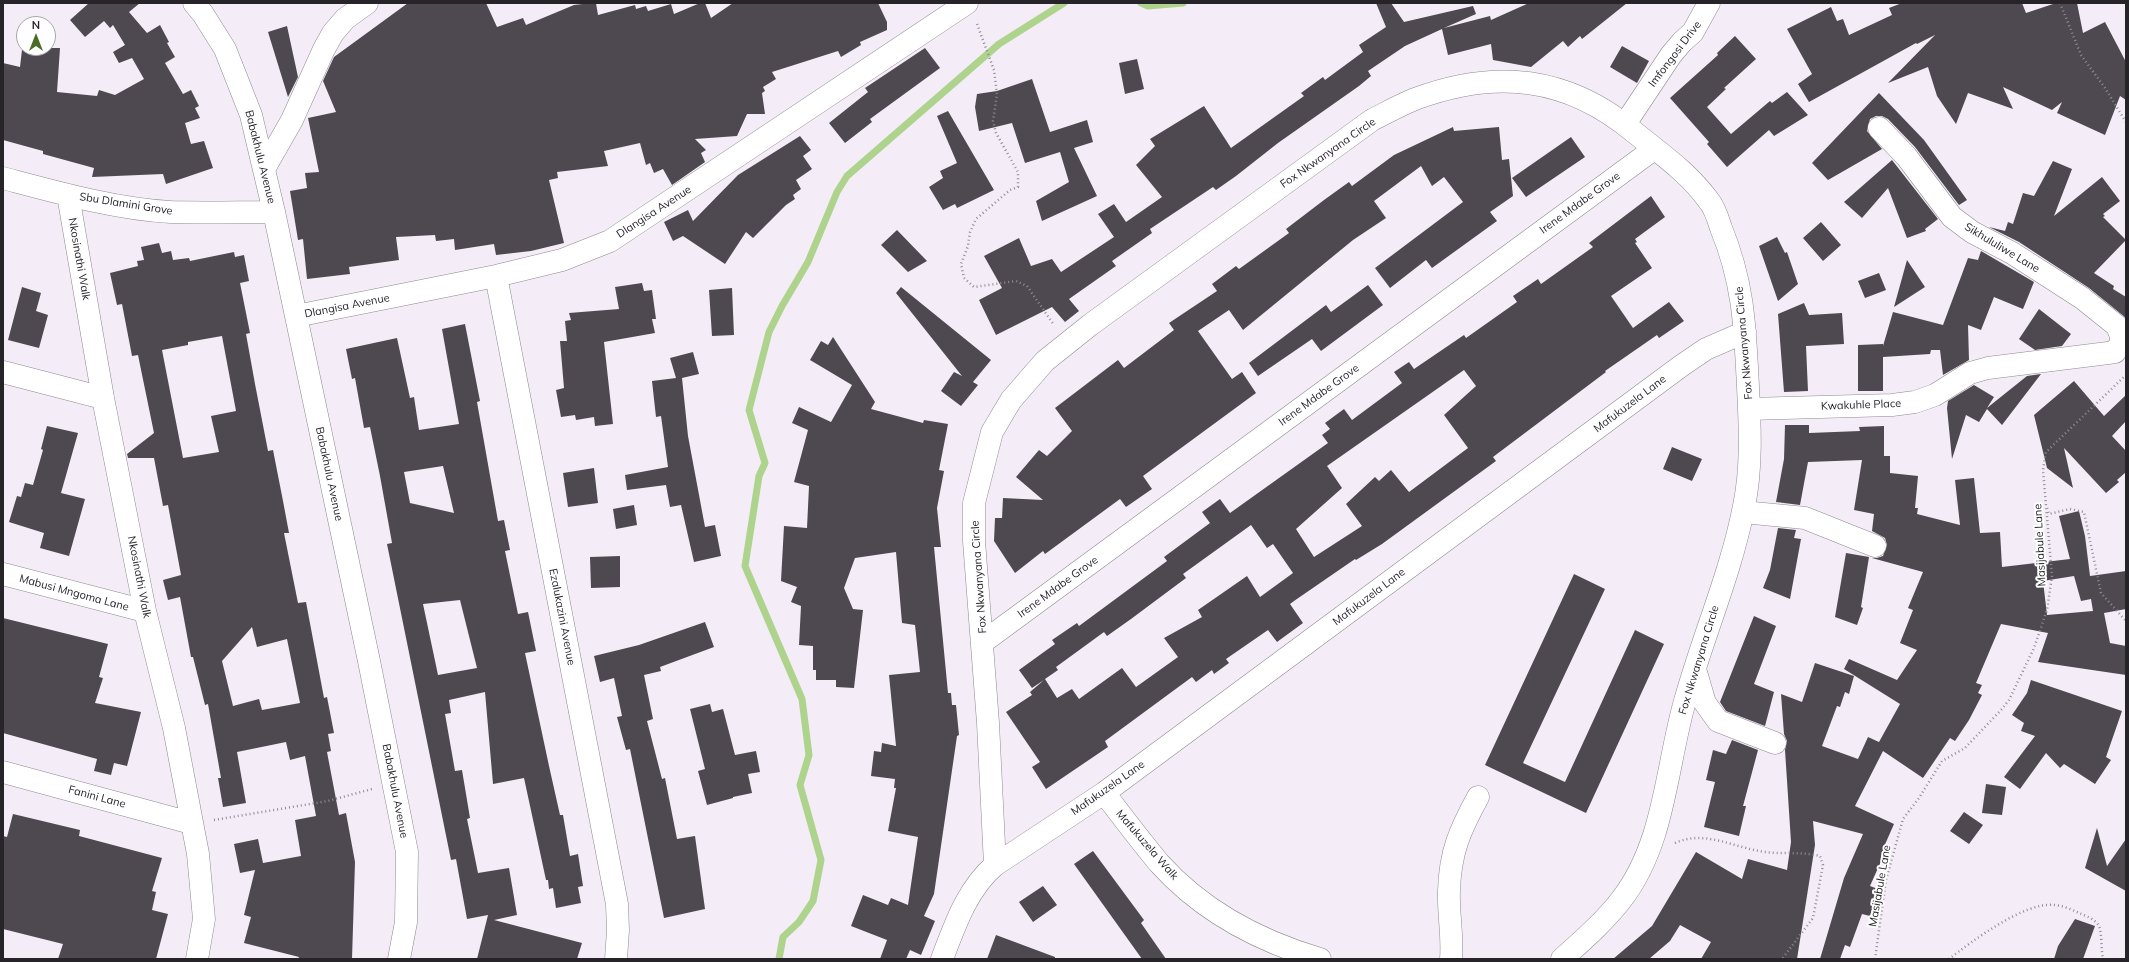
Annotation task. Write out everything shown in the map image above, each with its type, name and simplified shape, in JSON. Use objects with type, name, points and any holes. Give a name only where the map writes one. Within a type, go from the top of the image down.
[{"type":"street","name":"Babakhulu Avenue","points":[[194,3],[203,14],[225,49],[251,115],[274,212],[394,783],[406,852],[406,922],[399,959]]},
{"type":"street","points":[[264,169],[292,120],[324,49],[333,33],[345,19],[367,3]]},
{"type":"street","name":"Dlangisa Avenue","points":[[296,316],[496,276],[562,260],[610,241],[967,3]]},
{"type":"street","name":"Imfongosi Drive","points":[[1625,124],[1671,55],[1693,32],[1709,3]]},
{"type":"street","name":"Fox Nkwanyana Circle","points":[[995,864],[983,642],[974,541],[974,503],[992,432],[1011,400],[1045,361],[1090,325],[1372,120],[1414,100],[1451,88],[1496,81],[1530,82],[1565,90],[1599,106],[1625,124],[1693,181],[1711,203],[1733,257],[1741,291],[1745,332],[1749,409],[1749,461],[1743,512],[1731,560],[1684,703],[1655,830],[1646,857],[1622,899],[1603,920],[1562,959]]},
{"type":"street","name":"Sikhululiwe Lane","points":[[1879,128],[1906,156],[1952,217],[1972,232],[2012,253],[2082,298],[2117,326],[2121,336],[2121,343],[2115,352],[2108,353]]},
{"type":"street","name":"Irene Mdabe Grove","points":[[983,642],[1654,149]]},
{"type":"street","name":"Sbu Dlamini Grove","points":[[3,178],[68,195],[170,212],[274,212]]},
{"type":"street","name":"Nkosinathi Walk","points":[[68,195],[103,398],[145,611],[174,728],[198,854],[204,920],[196,959]]},
{"type":"street","name":"Ezalukazini Avenue","points":[[496,276],[617,904],[618,930],[616,959]]},
{"type":"street","name":"Mafukuzela Lane","points":[[995,864],[1104,793],[1681,366],[1706,349],[1745,332]]},
{"type":"street","name":"Kwakuhle Place","points":[[1749,409],[1892,405],[1915,402],[1935,395],[1954,381],[1970,373],[2021,363],[2108,353]]},
{"type":"street","points":[[3,372],[103,398]]},
{"type":"street","points":[[1743,512],[1805,518],[1875,546]]},
{"type":"street","name":"Mabusi Mngoma Lane","points":[[3,574],[145,611]]},
{"type":"street","points":[[1695,669],[1705,703],[1718,721],[1775,743]]},
{"type":"street","name":"Fanini Lane","points":[[3,772],[191,823]]},
{"type":"street","name":"Mafukuzela Walk","points":[[1104,793],[1160,863],[1209,908],[1286,954],[1320,959]]},
{"type":"street","points":[[1451,959],[1449,891],[1451,863],[1461,827],[1478,797]]},
{"type":"street","points":[[942,959],[960,914],[976,884],[995,864]]},
{"type":"path","points":[[2060,3],[2080,55],[2105,88],[2126,122]]},
{"type":"path","points":[[979,27],[994,70],[997,94],[993,121],[994,127],[1018,172],[1018,187],[1010,190],[976,220],[970,232],[968,246],[961,264],[964,278],[974,287],[1016,281],[1027,286],[1067,343]]},
{"type":"path","name":"Masijabule Lane","points":[[1876,959],[1886,880],[1903,819],[1919,798],[1942,761],[1965,748],[2009,700],[2034,648],[2047,610],[2052,586],[2044,470],[2046,452],[2126,375]]},
{"type":"path","points":[[2046,505],[2049,514],[2070,509],[2084,512],[2101,592],[2126,621]]},
{"type":"path","points":[[191,823],[328,801],[394,783]]},
{"type":"path","points":[[1646,857],[1681,840],[1708,838],[1759,851],[1805,852],[1820,856],[1823,865],[1813,918],[1782,959]]},
{"type":"path","points":[[1949,959],[1987,930],[2021,913],[2039,906],[2052,904],[2076,911],[2095,921],[2100,932],[2103,959]]},
{"type":"building","points":[[89,3],[140,3],[129,12],[147,33],[160,25],[169,42],[167,43],[175,57],[165,63],[183,94],[191,90],[199,106],[195,108],[200,118],[185,123],[191,144],[204,141],[213,168],[166,184],[163,174],[92,177],[94,168],[43,154],[43,151],[3,140],[3,63],[20,67],[21,56],[56,56],[56,48],[60,48],[57,92],[97,96],[99,90],[115,95],[144,79],[132,58],[119,63],[113,52],[125,45],[113,25],[110,28],[104,21],[85,37],[70,20]]},
{"type":"building","points":[[408,3],[486,3],[497,27],[523,18],[526,25],[574,5],[591,3],[596,3],[598,15],[635,5],[636,9],[646,6],[648,11],[671,4],[674,14],[700,3],[705,3],[711,18],[733,3],[878,3],[887,22],[887,30],[860,42],[861,45],[841,57],[838,51],[772,72],[776,79],[763,87],[765,91],[762,93],[765,114],[747,114],[737,136],[695,139],[706,150],[701,153],[705,162],[672,185],[663,169],[654,173],[650,163],[646,165],[640,143],[604,151],[608,166],[557,172],[558,178],[549,180],[564,243],[531,251],[496,255],[494,244],[455,250],[454,239],[436,241],[435,235],[396,237],[399,260],[349,267],[350,274],[307,279],[303,239],[298,240],[290,191],[307,188],[305,173],[319,172],[308,118],[336,112],[323,81],[334,57]]},
{"type":"building","points":[[1376,3],[1391,3],[1404,22],[1473,6],[1476,14],[1444,28],[1490,16],[1491,20],[1529,3],[1627,3],[1582,39],[1580,36],[1568,47],[1563,41],[1531,67],[1493,60],[1491,44],[1448,55],[1442,29],[1405,46],[1368,71],[1371,76],[1359,86],[1278,143],[1236,176],[1216,190],[1213,187],[1150,229],[1152,233],[1112,261],[1116,266],[1069,299],[1079,311],[1065,322],[1052,307],[996,335],[979,300],[1002,288],[984,256],[1019,238],[1031,266],[1052,259],[1061,272],[1114,237],[1098,214],[1114,204],[1126,222],[1162,197],[1136,165],[1155,146],[1150,139],[1204,106],[1231,148],[1304,96],[1301,93],[1323,77],[1325,80],[1363,52],[1359,45],[1386,27]]},
{"type":"building","points":[[1902,3],[2022,3],[2026,13],[2056,3],[2077,3],[2083,33],[2105,22],[2126,62],[2126,100],[2120,96],[2105,135],[2057,113],[2062,102],[2052,110],[2003,87],[2013,109],[1968,93],[1956,124],[1937,96],[1928,67],[1888,83],[1935,35],[1917,44],[1916,43],[1809,102],[1798,84],[1812,74],[1787,29],[1831,7],[1837,21],[1843,19],[1849,35],[1892,15],[1889,8]]},
{"type":"building","points":[[287,26],[298,77],[288,97],[268,32]]},
{"type":"building","points":[[1735,36],[1756,59],[1724,88],[1726,89],[1707,107],[1731,134],[1770,101],[1772,103],[1787,92],[1808,115],[1774,136],[1769,130],[1727,167],[1707,144],[1709,142],[1670,98],[1718,55],[1717,53]]},
{"type":"building","points":[[1622,46],[1649,61],[1637,83],[1610,67]]},
{"type":"building","points":[[925,48],[940,68],[870,119],[872,122],[845,143],[829,123],[868,92],[865,88]]},
{"type":"building","points":[[1137,59],[1144,89],[1125,94],[1119,63]]},
{"type":"building","points":[[1032,79],[1050,132],[1087,120],[1093,142],[1074,148],[1097,196],[1042,221],[1036,201],[1069,182],[1060,152],[1025,163],[1012,123],[979,131],[975,107],[977,94],[997,91]]},
{"type":"building","points":[[1879,93],[1924,140],[1967,200],[1959,205],[1915,147],[1888,119],[1882,116],[1876,116],[1870,119],[1867,131],[1882,149],[1828,180],[1812,163]]},
{"type":"building","points":[[948,111],[994,190],[957,208],[955,204],[943,210],[929,187],[943,178],[940,171],[957,163],[937,116]]},
{"type":"building","points":[[1453,127],[1454,131],[1499,127],[1502,160],[1509,159],[1513,196],[1490,212],[1497,221],[1432,268],[1426,260],[1390,288],[1375,268],[1463,202],[1444,177],[1432,186],[1421,166],[1374,201],[1386,218],[1353,240],[1243,330],[1229,310],[1198,331],[1232,379],[1242,372],[1256,393],[1143,476],[1152,489],[1126,507],[1120,499],[1045,554],[1043,551],[1015,573],[994,541],[995,518],[1002,518],[1003,498],[1043,500],[1016,477],[1039,450],[1047,456],[1072,431],[1055,408],[1118,360],[1124,368],[1174,330],[1169,323],[1217,291],[1212,284],[1236,266],[1239,269],[1289,233],[1286,229],[1349,182],[1352,186],[1394,155]]},
{"type":"building","points":[[800,136],[811,150],[803,156],[812,169],[796,180],[801,189],[793,195],[795,199],[786,205],[753,238],[746,232],[725,264],[683,236],[673,241],[664,222],[688,210],[693,221],[738,175]]},
{"type":"building","points":[[1571,137],[1585,157],[1526,197],[1512,178]]},
{"type":"building","points":[[1892,160],[1938,219],[1925,229],[1926,231],[1907,238],[1888,188],[1862,218],[1844,202]]},
{"type":"building","points":[[2053,161],[2072,169],[2054,216],[2102,177],[2120,201],[2103,214],[2105,216],[2103,217],[2126,240],[2094,273],[2114,286],[2113,289],[2126,297],[2126,318],[2089,288],[2019,242],[1989,227],[2005,231],[2008,222],[2013,224],[2023,193],[2034,196]]},
{"type":"building","points":[[1651,196],[1665,217],[1635,239],[1637,242],[1635,243],[1652,268],[1611,296],[1633,328],[1669,302],[1684,321],[1659,338],[1657,335],[1605,371],[1606,372],[1493,457],[1496,461],[1382,544],[1356,560],[1355,559],[1290,604],[1303,623],[1277,642],[1268,630],[1226,659],[1229,663],[1214,674],[1212,670],[1196,682],[1192,677],[1105,741],[1108,747],[1046,789],[1032,767],[1040,762],[1006,712],[1032,695],[1030,692],[1044,680],[1032,688],[1019,670],[1055,644],[1052,640],[1077,623],[1079,626],[1167,561],[1164,557],[1210,523],[1202,512],[1220,499],[1230,513],[1328,443],[1322,435],[1330,429],[1325,423],[1344,409],[1352,420],[1402,383],[1394,372],[1409,362],[1414,369],[1464,335],[1466,338],[1517,302],[1513,296],[1538,279],[1541,284],[1593,247],[1589,243]],"holes":[[[1464,370],[1476,386],[1444,415],[1468,448],[1409,492],[1391,470],[1379,481],[1375,477],[1346,504],[1362,526],[1314,557],[1296,529],[1342,488],[1327,466]],[[1251,525],[1267,548],[1273,544],[1293,573],[1260,597],[1247,576],[1198,610],[1202,617],[1164,638],[1178,657],[1136,687],[1122,668],[1079,699],[1072,689],[1057,698],[1045,679],[1058,670],[1056,667],[1104,632],[1107,636],[1131,619],[1186,578],[1183,574]]]},
{"type":"building","points":[[1821,222],[1841,245],[1823,261],[1803,238]]},
{"type":"building","points":[[897,230],[927,261],[908,272],[881,245]]},
{"type":"building","points":[[1777,237],[1785,253],[1787,252],[1798,284],[1778,301],[1759,246]]},
{"type":"building","points":[[159,243],[162,253],[171,251],[173,260],[189,258],[190,261],[234,252],[235,257],[244,255],[249,281],[240,283],[250,333],[246,334],[255,384],[268,451],[273,450],[289,533],[284,533],[298,603],[306,602],[324,698],[327,697],[334,733],[328,734],[331,751],[327,752],[339,815],[346,813],[355,862],[352,959],[298,959],[299,957],[244,943],[251,917],[244,915],[255,870],[240,873],[234,844],[258,839],[263,863],[301,856],[295,820],[316,816],[305,756],[290,760],[286,742],[237,752],[246,803],[223,807],[218,778],[221,778],[208,704],[205,705],[193,657],[191,657],[180,597],[168,600],[163,580],[181,575],[168,505],[163,506],[154,458],[128,458],[127,454],[154,433],[138,355],[132,356],[122,304],[117,305],[110,273],[138,266],[137,261],[144,260],[141,247]],"holes":[[[222,336],[236,411],[211,416],[219,452],[183,458],[162,350],[188,345],[188,342]],[[252,627],[257,647],[287,639],[300,703],[262,710],[259,699],[233,706],[222,661]]]},
{"type":"building","points":[[1981,251],[2034,282],[2023,309],[1994,297],[1981,330],[1968,325],[1969,360],[1943,375],[1940,350],[1931,350],[1930,354],[1883,357],[1883,391],[1858,391],[1858,345],[1883,344],[1883,346],[1893,312],[1943,325],[1968,258],[1978,260]]},
{"type":"building","points":[[1907,260],[1925,287],[1894,307]]},
{"type":"building","points":[[1879,273],[1886,290],[1865,298],[1858,281]]},
{"type":"building","points":[[642,283],[644,291],[652,290],[656,319],[652,319],[655,333],[604,342],[613,424],[595,426],[594,417],[576,420],[575,415],[561,417],[556,390],[564,388],[560,341],[567,341],[565,321],[571,320],[569,313],[619,309],[615,287]]},
{"type":"building","points":[[1368,285],[1383,305],[1321,351],[1312,339],[1258,376],[1249,363],[1326,305],[1331,312]]},
{"type":"building","points":[[22,287],[41,293],[36,311],[48,315],[39,348],[8,340]]},
{"type":"building","points":[[901,287],[991,360],[973,382],[978,385],[961,406],[941,391],[954,372],[962,376],[896,293]]},
{"type":"building","points":[[732,288],[734,335],[712,336],[709,290]]},
{"type":"building","points":[[1804,303],[1809,315],[1842,313],[1844,344],[1806,346],[1808,391],[1784,392],[1778,314]]},
{"type":"building","points":[[2039,309],[2071,334],[2062,346],[2035,350],[2019,339]]},
{"type":"building","points":[[465,324],[480,401],[477,402],[498,521],[504,520],[510,550],[505,551],[518,614],[528,612],[536,651],[525,653],[549,766],[560,815],[563,815],[570,856],[578,854],[583,886],[578,887],[581,903],[556,908],[553,888],[549,889],[548,880],[546,880],[524,778],[493,784],[485,692],[449,700],[451,713],[445,714],[455,771],[462,770],[470,818],[467,819],[478,873],[509,868],[517,915],[494,920],[582,943],[577,959],[477,959],[488,915],[467,919],[456,859],[451,860],[387,544],[392,543],[370,427],[364,428],[355,378],[352,379],[346,349],[397,338],[410,398],[414,397],[419,430],[459,424],[442,329]],"holes":[[[443,466],[454,513],[410,503],[404,472]],[[460,600],[477,668],[438,675],[423,604]]]},
{"type":"building","points":[[833,337],[875,402],[871,409],[923,423],[924,420],[948,424],[939,470],[944,471],[937,508],[941,547],[934,547],[948,693],[951,693],[952,705],[956,705],[959,735],[957,736],[934,894],[924,916],[935,921],[921,955],[910,950],[906,959],[880,959],[887,940],[851,926],[863,895],[888,905],[891,898],[908,905],[918,837],[888,831],[896,788],[894,788],[895,779],[871,776],[874,751],[881,752],[882,743],[896,746],[889,675],[920,672],[915,625],[902,623],[896,552],[855,558],[844,588],[853,609],[863,610],[854,688],[836,687],[836,680],[816,680],[816,670],[813,670],[813,646],[799,645],[801,606],[791,602],[797,587],[781,581],[784,526],[807,528],[809,486],[794,482],[808,430],[792,423],[799,407],[831,422],[852,385],[810,360],[821,341],[828,345]]},
{"type":"building","points":[[693,352],[699,374],[682,378],[688,436],[705,527],[715,525],[721,556],[694,562],[681,505],[670,507],[666,485],[627,490],[625,475],[668,467],[661,416],[656,417],[652,381],[676,378],[670,358]]},
{"type":"building","points":[[2041,374],[2002,425],[1987,409],[1979,422],[1966,415],[1952,459],[1947,408],[1948,401],[1974,385],[1994,397],[1987,408],[2027,376]]},
{"type":"building","points":[[2074,381],[2104,416],[2126,395],[2126,421],[2112,436],[2126,451],[2126,472],[2117,480],[2119,482],[2106,493],[2064,448],[2073,488],[2047,468],[2034,415]]},
{"type":"building","points":[[1785,425],[1809,425],[1809,433],[1860,431],[1859,427],[1884,426],[1884,456],[1890,456],[1890,473],[1918,476],[1915,508],[1918,508],[1917,514],[1960,525],[1955,480],[1974,478],[1980,533],[2000,532],[2002,567],[2070,559],[2059,516],[2079,511],[2085,536],[2090,576],[2126,571],[2126,609],[2104,613],[2110,643],[2126,646],[2126,675],[2038,662],[2048,633],[2001,624],[1976,683],[1982,685],[1978,693],[1982,695],[1969,720],[1955,741],[1950,738],[1923,778],[1883,751],[1855,806],[1894,824],[1883,849],[1886,850],[1870,886],[1878,889],[1870,916],[1862,914],[1850,947],[1845,945],[1840,959],[1820,959],[1844,878],[1863,834],[1813,821],[1815,845],[1797,959],[1701,959],[1711,942],[1680,925],[1670,941],[1649,959],[1613,959],[1652,926],[1696,852],[1742,879],[1748,859],[1787,870],[1791,842],[1785,750],[1787,741],[1784,734],[1781,694],[1802,702],[1815,663],[1854,676],[1849,694],[1845,692],[1840,707],[1837,706],[1822,746],[1858,759],[1868,737],[1879,742],[1900,704],[1844,669],[1849,659],[1897,680],[1917,650],[1900,643],[1913,610],[1908,608],[1923,572],[1872,558],[1883,556],[1887,545],[1885,538],[1872,531],[1874,514],[1854,510],[1862,460],[1808,462],[1800,505],[1776,502],[1784,459]],"holes":[[[2074,576],[2081,601],[2091,599],[2093,611],[2047,615],[2043,581]]]},
{"type":"building","points":[[47,426],[78,433],[61,493],[85,499],[69,556],[40,548],[44,533],[9,522],[17,496],[21,497],[25,483],[33,485],[43,450],[41,449]]},
{"type":"building","points":[[1672,447],[1702,459],[1692,481],[1663,469]]},
{"type":"building","points":[[594,468],[598,503],[568,507],[563,473]]},
{"type":"building","points":[[634,505],[637,525],[616,529],[613,509]]},
{"type":"building","points":[[1778,528],[1796,530],[1794,538],[1801,539],[1790,599],[1763,588],[1770,570]]},
{"type":"building","points":[[1846,553],[1869,557],[1861,607],[1863,608],[1857,625],[1835,617]]},
{"type":"building","points":[[620,556],[620,587],[591,588],[590,557]]},
{"type":"building","points":[[1574,574],[1605,589],[1523,763],[1565,782],[1635,630],[1664,644],[1586,813],[1485,765]]},
{"type":"building","points":[[1754,616],[1776,626],[1754,684],[1774,692],[1765,726],[1726,711],[1720,702]]},
{"type":"building","points":[[3,618],[108,644],[99,677],[103,678],[95,703],[141,712],[127,766],[114,763],[111,775],[94,771],[97,759],[3,733]]},
{"type":"building","points":[[705,622],[714,647],[660,667],[661,671],[644,675],[653,719],[647,721],[662,779],[665,778],[677,839],[695,836],[705,909],[664,918],[630,749],[626,750],[617,717],[622,716],[614,678],[600,682],[594,656],[639,645]]},
{"type":"building","points":[[2031,680],[2122,711],[2106,757],[2111,760],[2095,784],[2064,764],[2060,768],[2046,753],[2020,789],[2004,777],[2035,736],[2021,731],[2024,723],[2012,715],[2027,693]]},
{"type":"building","points":[[710,704],[712,712],[723,709],[735,755],[756,751],[760,772],[748,774],[752,793],[707,805],[698,771],[705,769],[690,709]]},
{"type":"building","points":[[1732,740],[1758,750],[1743,806],[1746,806],[1739,836],[1704,827],[1715,782],[1706,780],[1713,750],[1726,754]]},
{"type":"building","points":[[1986,784],[2006,787],[2002,815],[1982,813]]},
{"type":"building","points":[[1964,812],[1983,825],[1969,844],[1950,831]]},
{"type":"building","points":[[13,814],[80,830],[79,836],[162,858],[152,891],[156,892],[152,910],[168,914],[156,959],[58,959],[63,944],[3,929],[3,836],[7,837]]},
{"type":"building","points":[[2097,828],[2107,866],[2126,839],[2126,891],[2085,868]]},
{"type":"building","points":[[1093,851],[1144,920],[1141,923],[1166,959],[1142,959],[1074,864]]},
{"type":"building","points":[[1043,886],[1057,905],[1033,922],[1019,902]]},
{"type":"building","points":[[2075,919],[2095,926],[2083,959],[2054,959],[2058,946]]},
{"type":"building","points":[[996,935],[1055,957],[1055,959],[987,959]]},
{"type":"waterway","points":[[779,959],[783,937],[799,922],[813,901],[821,860],[800,785],[809,755],[802,699],[745,566],[759,476],[765,463],[749,410],[769,332],[782,306],[808,262],[837,192],[847,176],[999,44],[1064,3]]},
{"type":"waterway","points":[[1141,3],[1148,6],[1183,3]]}]
